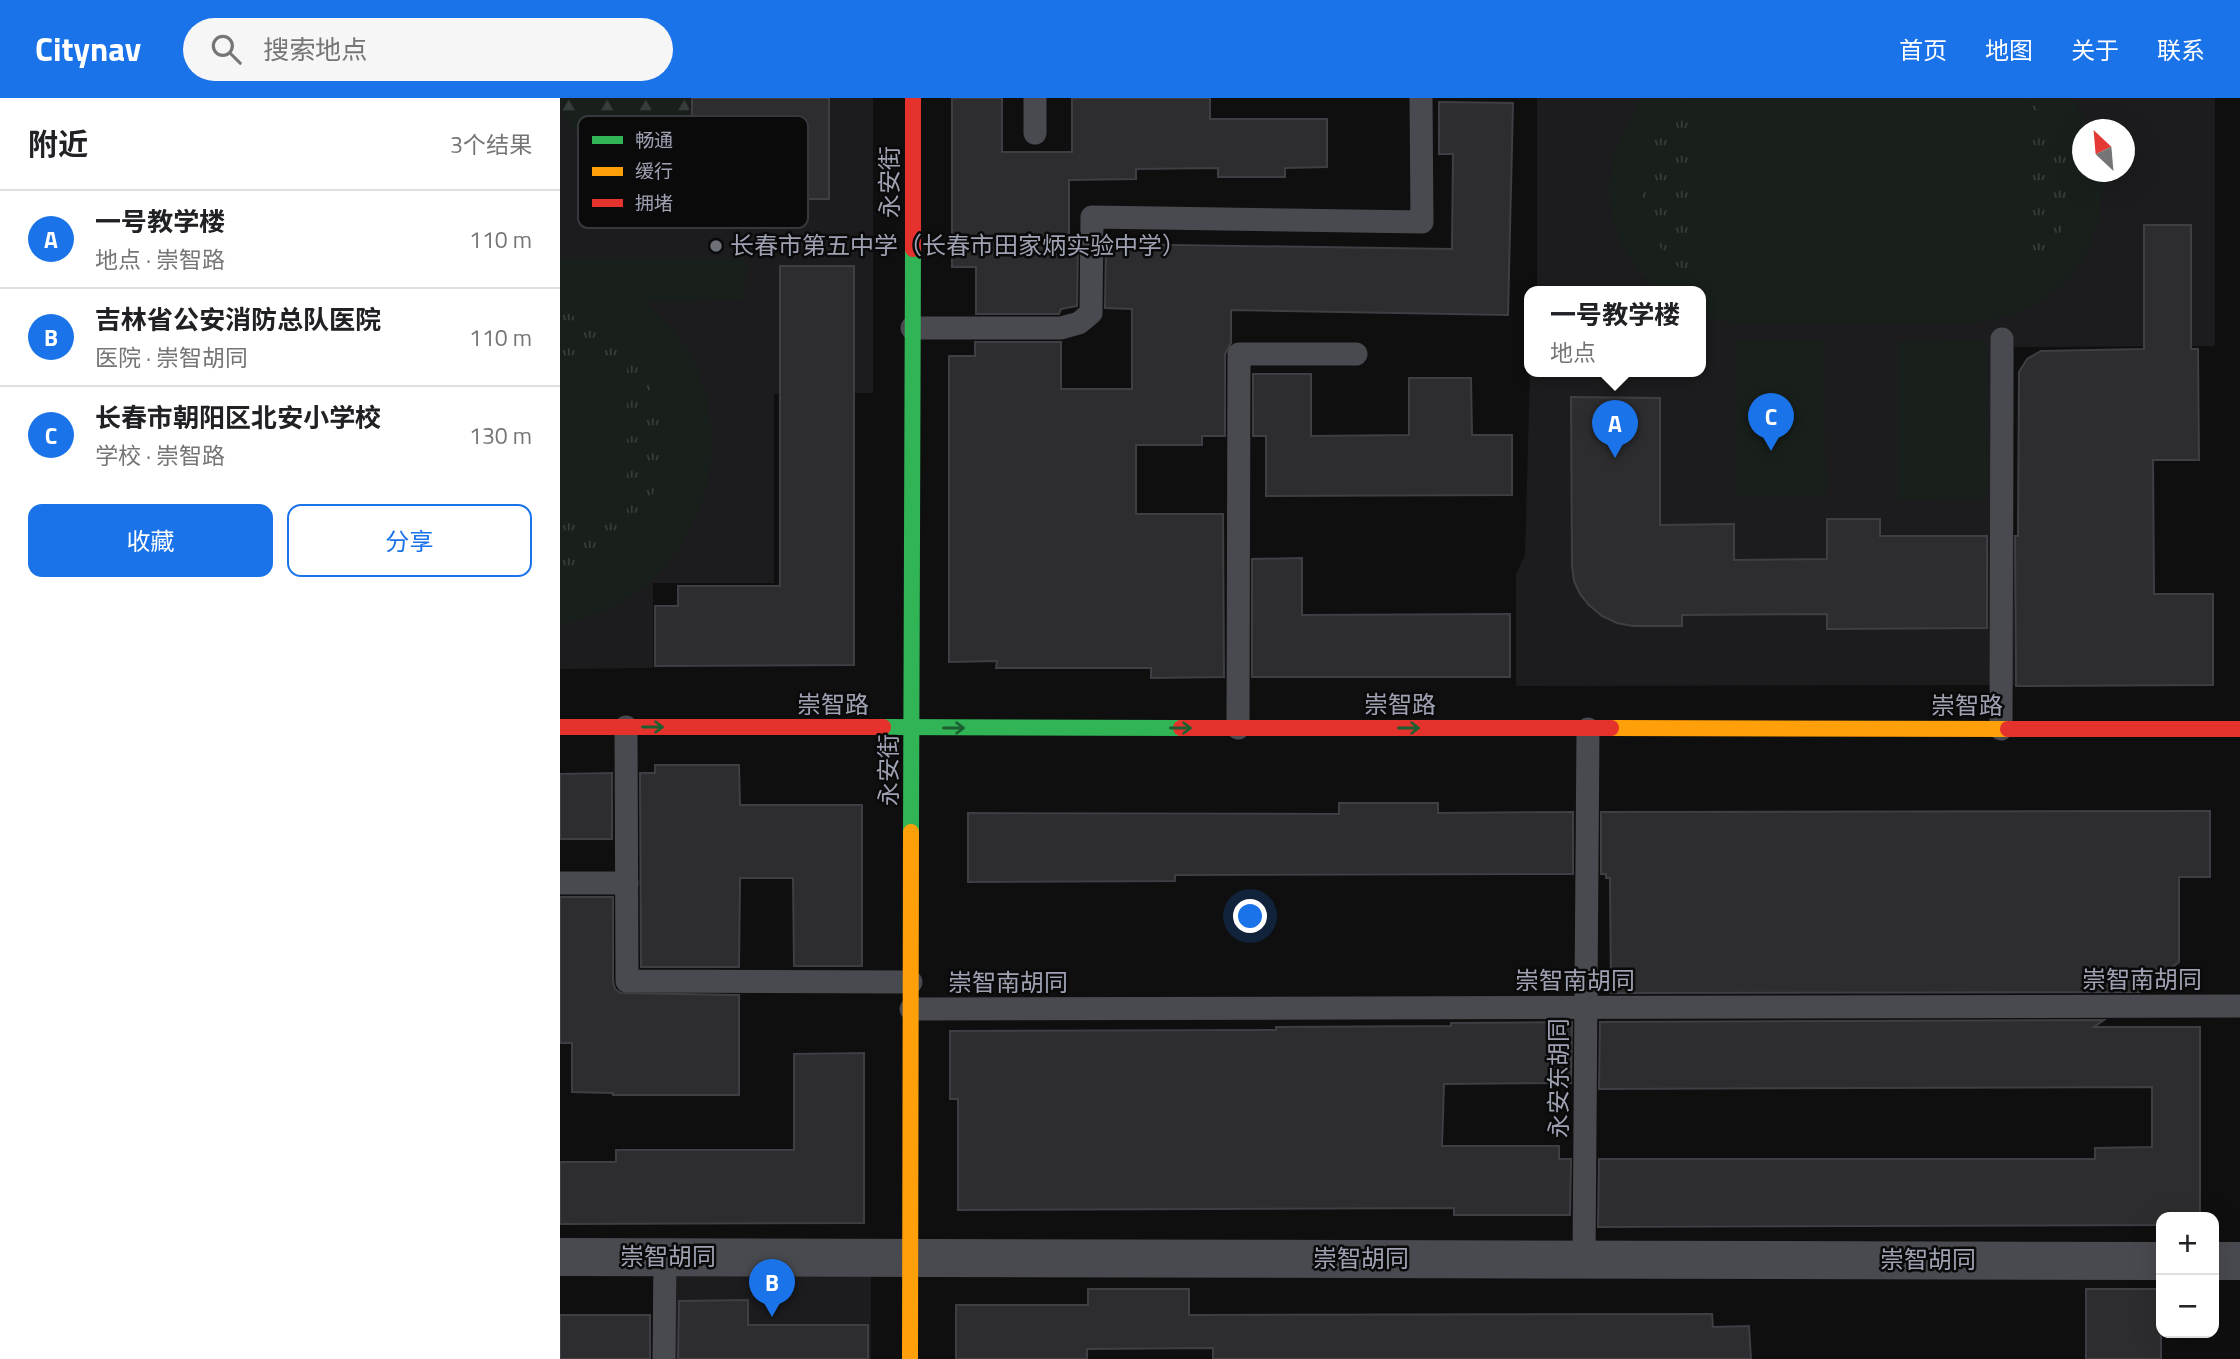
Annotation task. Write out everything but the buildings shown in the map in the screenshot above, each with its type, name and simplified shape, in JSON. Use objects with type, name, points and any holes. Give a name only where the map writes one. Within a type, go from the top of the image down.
[{"type":"street","name":"永安街","points":[[910,1359],[913,98]]},
{"type":"street","name":"崇智路","points":[[560,727],[2240,729]]},
{"type":"street","name":"崇智胡同","points":[[560,1257],[2156,1261]]},
{"type":"street","points":[[2219,1261],[2240,1261]]},
{"type":"lane","points":[[1035,98],[1035,133]]},
{"type":"lane","points":[[912,328],[1061,328],[1079,323],[1091,313],[1092,217],[1422,222],[1421,98]]},
{"type":"lane","points":[[2001,729],[2002,339]]},
{"type":"lane","points":[[1238,728],[1239,354],[1356,354]]},
{"type":"lane","points":[[626,727],[627,981],[911,982]]},
{"type":"lane","name":"永安东胡同","points":[[1584,1259],[1588,729]]},
{"type":"lane","points":[[560,883],[626,883]]},
{"type":"lane","name":"崇智南胡同","points":[[911,1009],[2240,1006]]},
{"type":"lane","points":[[664,1359],[665,1257]]},
{"type":"shaded area","name":"长春市第五中学（长春市田家炳实验中学）","points":[[560,98],[873,98],[873,393],[774,394],[774,583],[653,583],[653,668],[560,669]]},
{"type":"shaded area","points":[[1537,98],[2215,98],[2215,346],[2014,347],[2014,685],[1516,686],[1516,574],[1525,555],[1530,377],[1706,377],[1706,286],[1537,286]]},
{"type":"shaded area","points":[[871,1275],[871,1359],[673,1359],[673,1276]]},
{"type":"green space","points":[[560,98],[689,98],[689,116],[578,116],[578,135],[562,108]]},
{"type":"green space","points":[[1643,98],[2071,98],[2085,119],[2072,119],[2072,182],[2102,182],[2101,205],[2094,233],[2083,257],[2068,278],[2049,295],[2026,309],[1998,318],[1967,323],[1746,323],[1717,321],[1706,317],[1706,286],[1654,286],[1639,270],[1624,247],[1614,223],[1610,198],[1611,173],[1627,123]],"holes":[[[1690,99],[1690,275],[1669,258],[1654,237],[1645,213],[1642,187],[1645,162],[1654,137],[1669,116]],[[2024,100],[2040,110],[2052,125],[2069,164],[2070,206],[2065,226],[2055,245],[2042,262],[2025,275]]]},
{"type":"green space","points":[[1691,99],[1690,276],[1669,259],[1654,237],[1645,213],[1642,187],[1645,161],[1654,137],[1670,116]]},
{"type":"green space","points":[[2024,99],[2045,115],[2060,136],[2069,161],[2072,187],[2068,213],[2059,237],[2044,258],[2024,275]]},
{"type":"green space","points":[[560,258],[746,258],[745,301],[647,302],[688,351],[701,381],[709,412],[712,443],[709,475],[701,506],[687,535],[669,562],[646,585],[605,610],[560,626],[560,575],[605,554],[637,523],[656,485],[663,443],[656,402],[637,363],[605,332],[560,311]]},
{"type":"green space","points":[[560,311],[605,332],[637,363],[656,402],[663,443],[656,485],[637,523],[605,554],[560,575]]},
{"type":"green space","points":[[1824,339],[1826,495],[1737,496],[1735,340]]},
{"type":"green space","points":[[1986,341],[1987,498],[1898,499],[1898,342]]},
{"type":"green space","points":[[560,365],[627,365],[627,520],[560,521]]},
{"type":"traffic: fast","points":[[911,832],[913,249]]},
{"type":"traffic: fast","points":[[883,727],[1181,728]]},
{"type":"traffic: slow","points":[[1611,728],[2008,729]]},
{"type":"traffic: slow","points":[[910,1359],[911,832]]},
{"type":"traffic: jam","points":[[913,98],[913,249]]},
{"type":"traffic: jam","points":[[560,727],[883,727]]},
{"type":"traffic: jam","points":[[1181,728],[1611,728]]},
{"type":"traffic: jam","points":[[2008,729],[2240,729]]},
{"type":"place","name":"长春市第五中学（长春市田家炳实验中学）","points":[[716,246]]},
{"type":"place","name":"长春市朝阳区北安小学校","points":[[1771,451]]},
{"type":"place","name":"一号教学楼","points":[[1615,458]]},
{"type":"place","name":"吉林省公安消防总队医院","points":[[772,1317]]}]
